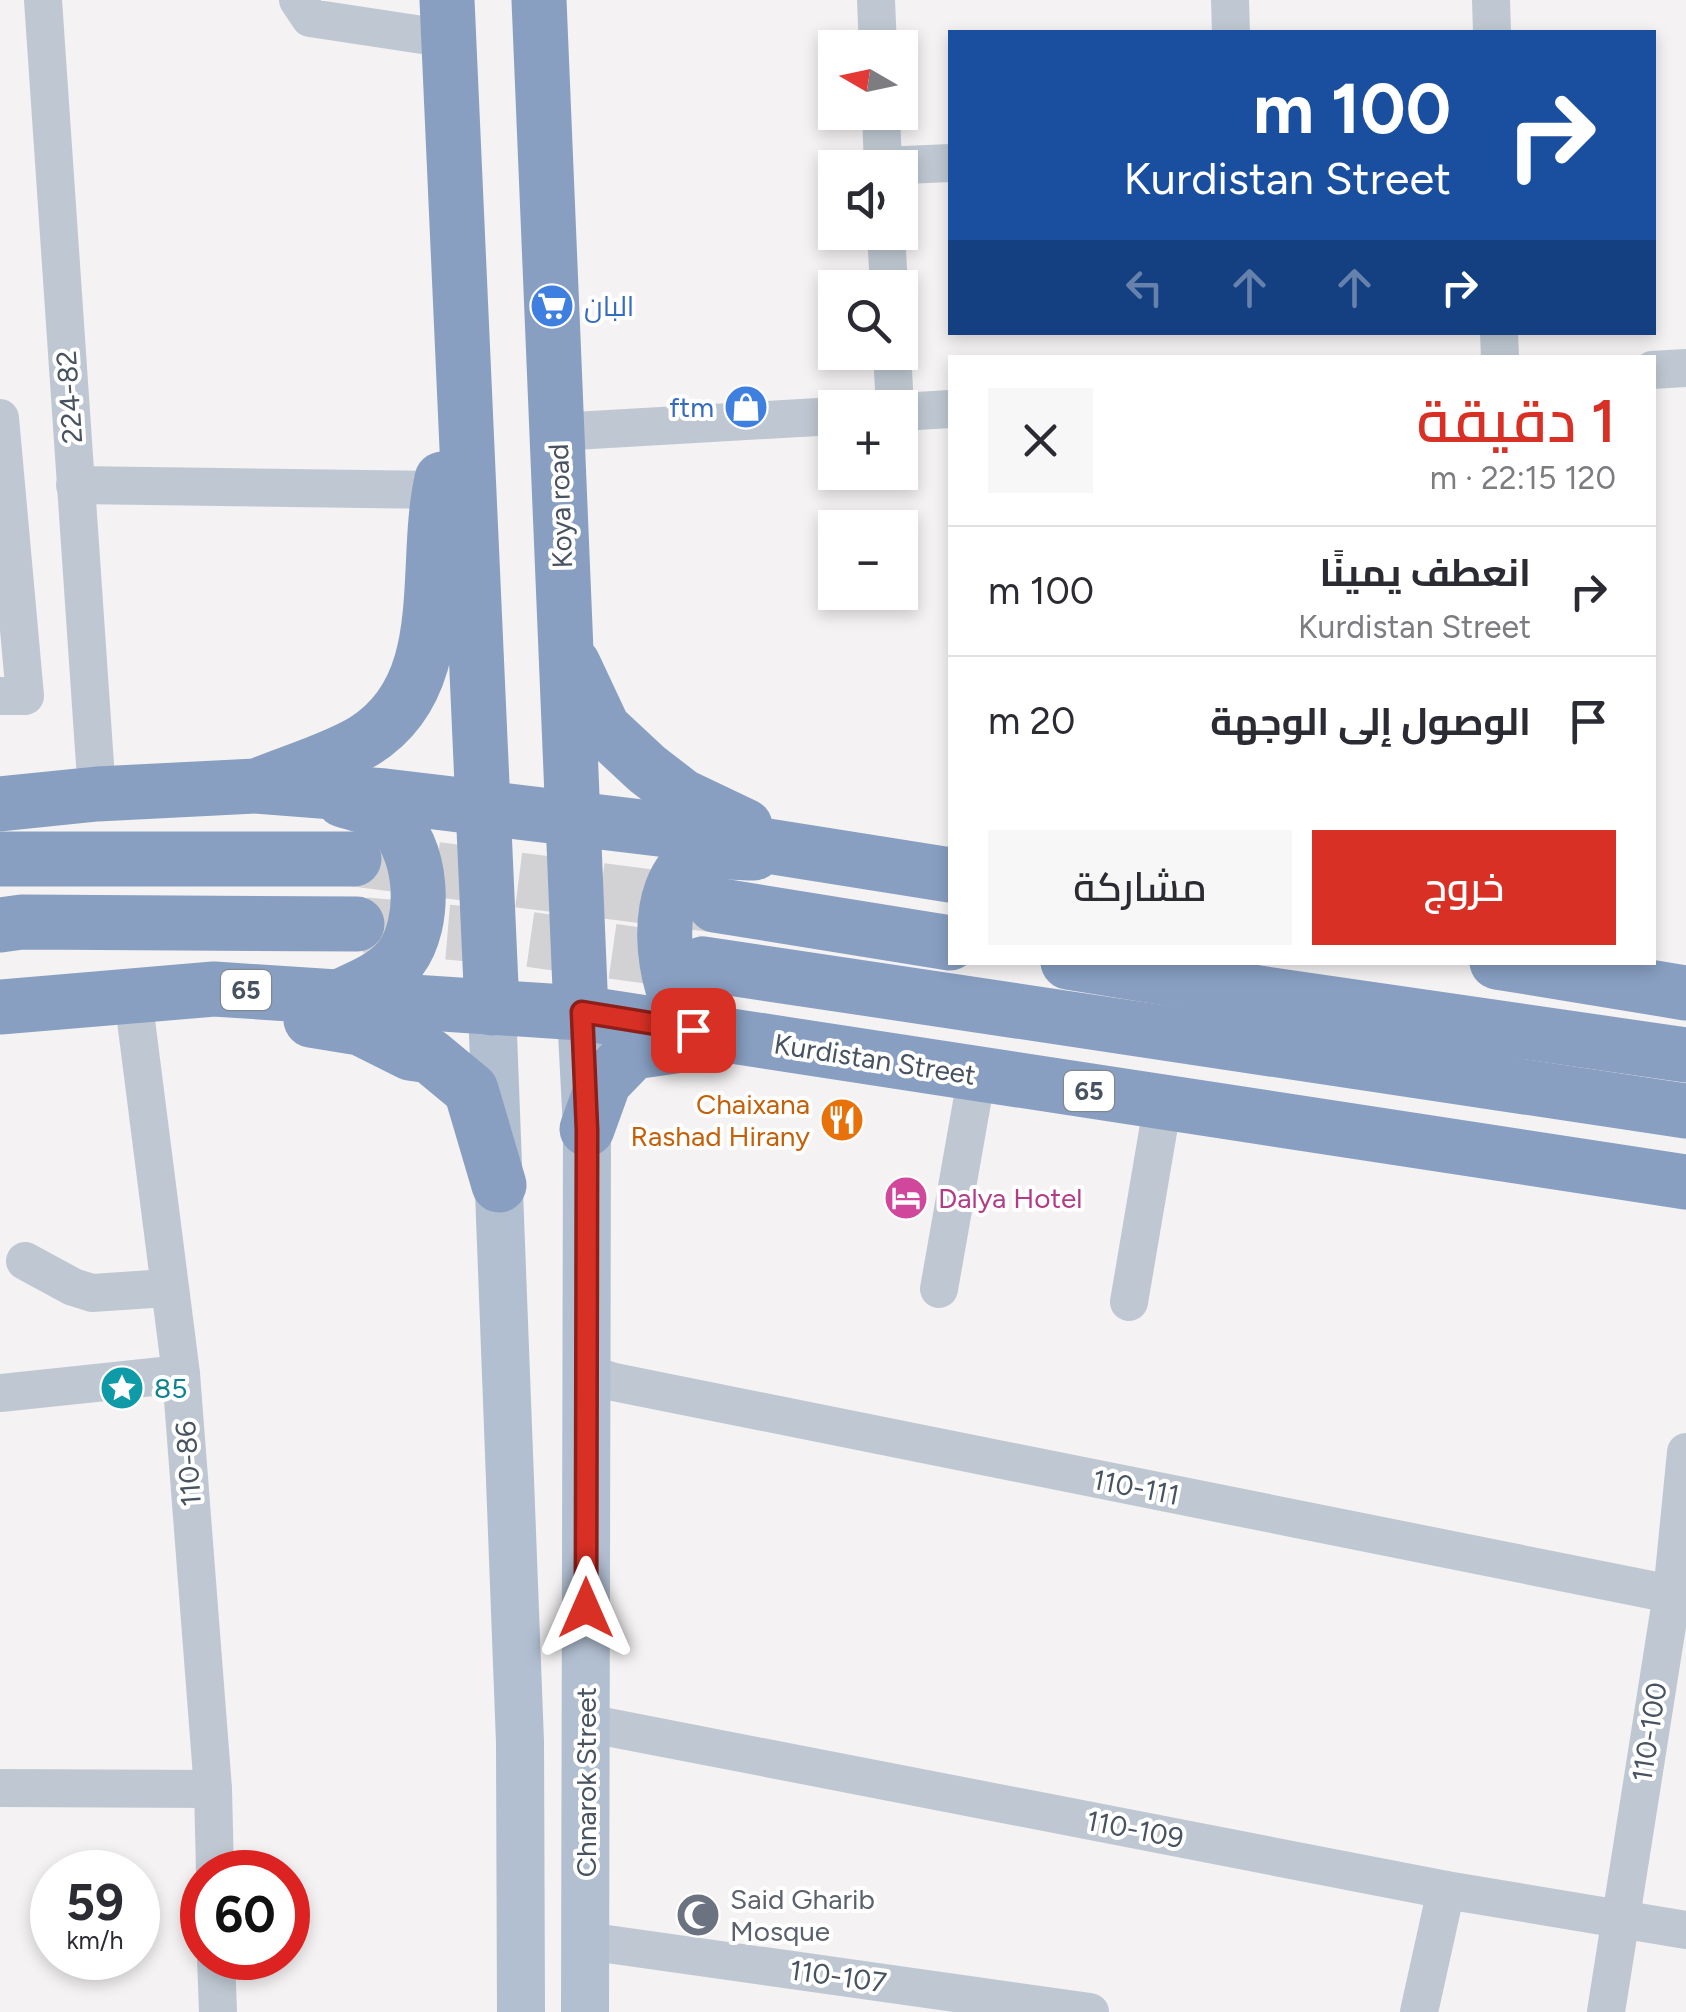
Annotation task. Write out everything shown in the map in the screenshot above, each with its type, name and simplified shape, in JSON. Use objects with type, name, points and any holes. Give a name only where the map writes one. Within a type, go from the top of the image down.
[{"type":"highway","name":"Koya road","points":[[539,0],[582,1012]]},
{"type":"highway","points":[[448,19],[492,1008]]},
{"type":"highway","points":[[273,788],[364,741],[397,713],[422,670],[430,624],[440,490],[464,383]]},
{"type":"highway","points":[[563,569],[572,662],[604,728],[682,796],[805,852]]},
{"type":"highway","points":[[273,788],[346,801],[385,815],[408,844],[416,896],[412,939],[398,962],[367,985],[341,996]]},
{"type":"highway","points":[[0,804],[98,794],[273,788],[385,796],[573,818],[948,875]]},
{"type":"highway","points":[[693,1030],[676,1002],[663,944],[672,896],[683,873],[698,857],[721,852],[805,852]]},
{"type":"highway","points":[[0,859],[354,858]]},
{"type":"highway","points":[[715,905],[948,943]]},
{"type":"highway","points":[[0,926],[22,922],[357,924]]},
{"type":"highway","points":[[703,964],[1686,1111]]},
{"type":"highway","points":[[1086,965],[1270,996],[1686,1055]]},
{"type":"highway","points":[[1515,965],[1686,993]]},
{"type":"highway","name":"Kurdistan Street","points":[[0,1006],[214,988],[582,1012],[1686,1182]]},
{"type":"highway","points":[[147,995],[360,1028],[410,1053],[430,1056],[471,1090],[498,1185]]},
{"type":"highway","points":[[587,1130],[604,1082],[633,1052],[749,1039]]},
{"type":"main road","points":[[492,1008],[520,1742],[521,2012]]},
{"type":"main road","name":"Chnarok Street","points":[[582,1012],[587,1130],[585,2012]]},
{"type":"street","name":"224-82","points":[[42,0],[98,794]]},
{"type":"street","points":[[298,0],[310,18],[448,19]]},
{"type":"street","points":[[876,0],[877,30]]},
{"type":"street","points":[[1230,0],[1231,30]]},
{"type":"street","points":[[1491,0],[1492,30]]},
{"type":"street","points":[[918,165],[948,163]]},
{"type":"street","points":[[1656,370],[1686,368]]},
{"type":"street","points":[[918,410],[948,410]]},
{"type":"street","points":[[557,432],[818,417]]},
{"type":"street","points":[[0,418],[25,696],[0,696]]},
{"type":"street","points":[[75,485],[440,490]]},
{"type":"street","name":"110-86","points":[[147,995],[168,1288],[181,1374],[214,1850]]},
{"type":"street","points":[[939,1289],[976,1074]]},
{"type":"street","points":[[1130,1302],[1163,1102]]},
{"type":"street","points":[[25,1262],[92,1293],[168,1288]]},
{"type":"street","name":"110-111","points":[[587,1373],[634,1386],[1679,1596]]},
{"type":"street","points":[[0,1393],[181,1374]]},
{"type":"street","name":"110-100","points":[[1606,2012],[1619,1916],[1679,1596],[1686,1452]]},
{"type":"street","name":"110-109","points":[[585,1726],[608,1727],[1446,1890],[1686,1930]]},
{"type":"street","points":[[0,1788],[213,1789]]},
{"type":"street","points":[[1419,2012],[1446,1890]]},
{"type":"street","name":"110-107","points":[[586,1941],[1090,2012]]},
{"type":"street","points":[[217,1980],[218,2012]]},
{"type":"tunnel","points":[[354,859],[715,905]]},
{"type":"tunnel","points":[[365,925],[527,939],[703,964]]},
{"type":"place","name":"البان","points":[[552,306]]},
{"type":"place","name":"ftm","points":[[746,407]]},
{"type":"place","name":"Chaixana Rashad Hirany","points":[[842,1120]]},
{"type":"place","name":"Dalya Hotel","points":[[906,1198]]},
{"type":"place","name":"85","points":[[122,1388]]},
{"type":"place","name":"Said Gharib Mosque","points":[[698,1915]]},
{"type":"route","points":[[586,1608],[587,1130],[582,1012],[693,1030]]}]
